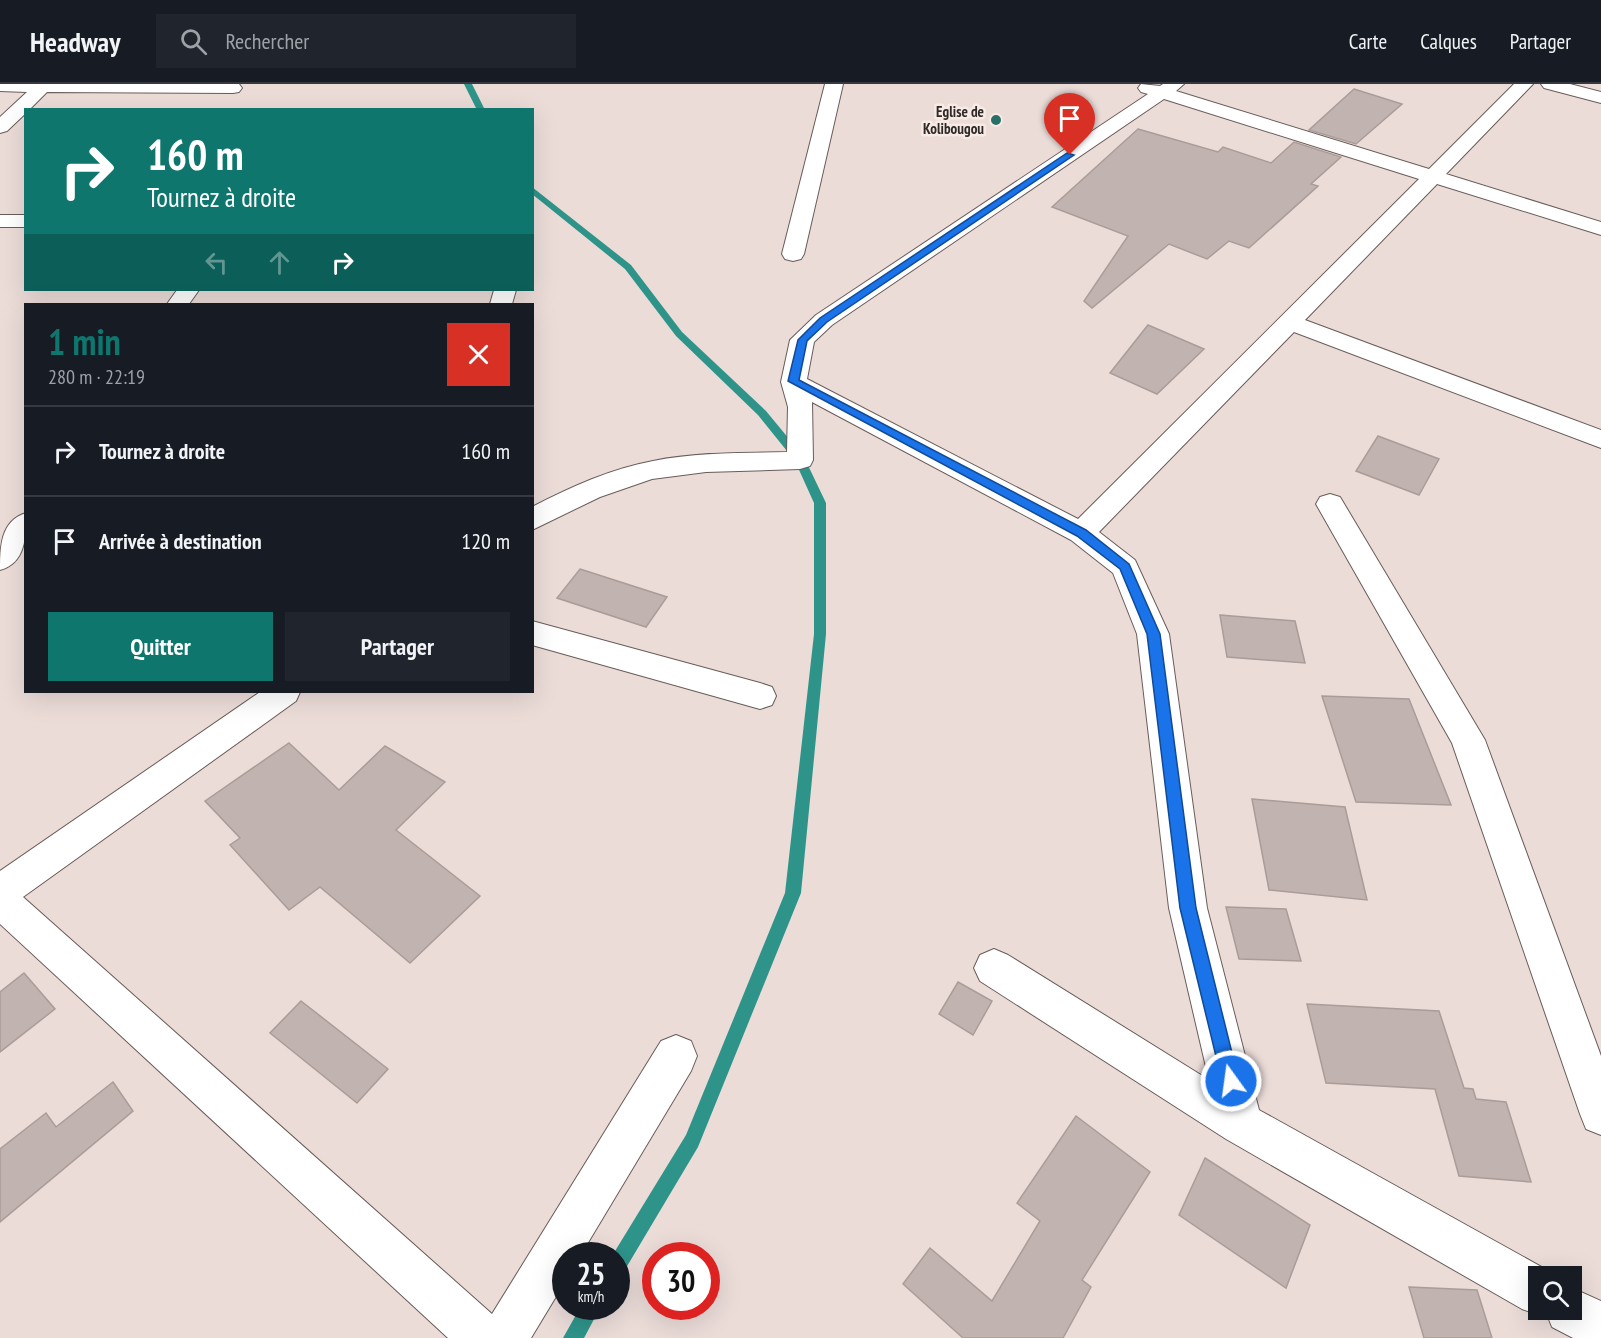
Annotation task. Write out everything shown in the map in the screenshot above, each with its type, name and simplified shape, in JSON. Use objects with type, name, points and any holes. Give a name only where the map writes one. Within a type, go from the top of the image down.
[{"type":"street","points":[[793,255],[834,84]]},
{"type":"street","points":[[1139,84],[1168,89],[1432,177],[1601,229]]},
{"type":"street","points":[[1081,533],[1524,84]]},
{"type":"street","points":[[1550,84],[1601,98]]},
{"type":"street","points":[[0,127],[44,85]]},
{"type":"street","points":[[0,86],[233,88]]},
{"type":"street","points":[[534,519],[578,494],[652,470],[723,463],[800,460],[801,407],[794,381],[802,340],[824,320],[1168,89]]},
{"type":"street","points":[[0,221],[24,221]]},
{"type":"street","points":[[179,303],[188,291]]},
{"type":"street","points":[[1290,322],[1601,440]]},
{"type":"street","points":[[794,381],[1081,533],[1125,567],[1153,634],[1188,908],[1241,1124]]},
{"type":"street","points":[[1330,504],[1468,740],[1601,1114]]},
{"type":"street","points":[[0,560],[24,526]]},
{"type":"street","points":[[534,634],[760,696]]},
{"type":"street","points":[[0,892],[283,693]]},
{"type":"street","points":[[0,861],[45,862]]},
{"type":"street","points":[[0,900],[483,1338]]},
{"type":"street","points":[[994,968],[1241,1124],[1528,1286]]},
{"type":"street","points":[[504,1338],[676,1056]]},
{"type":"street","points":[[1582,1317],[1601,1327]]},
{"type":"building","points":[[1354,89],[1402,104],[1356,144],[1309,130]]},
{"type":"building","points":[[1138,129],[1218,152],[1223,147],[1271,163],[1294,142],[1341,157],[1311,184],[1318,186],[1249,248],[1229,241],[1207,259],[1169,244],[1092,308],[1084,301],[1128,236],[1052,207]]},
{"type":"building","points":[[1148,325],[1204,349],[1157,394],[1110,373]]},
{"type":"building","points":[[1378,436],[1439,459],[1419,495],[1356,471]]},
{"type":"building","points":[[580,569],[667,597],[646,627],[557,598]]},
{"type":"building","points":[[1220,615],[1295,621],[1305,663],[1227,657]]},
{"type":"building","points":[[1322,696],[1409,699],[1451,805],[1356,802]]},
{"type":"building","points":[[289,743],[339,790],[385,746],[445,782],[396,830],[480,896],[410,963],[320,887],[289,910],[230,845],[240,838],[205,801]]},
{"type":"building","points":[[1252,799],[1345,807],[1367,900],[1269,890]]},
{"type":"building","points":[[1226,907],[1286,909],[1301,961],[1239,959]]},
{"type":"building","points":[[24,973],[55,1009],[0,1052],[0,992]]},
{"type":"building","points":[[958,982],[992,1001],[973,1035],[939,1014]]},
{"type":"building","points":[[301,1001],[388,1069],[357,1103],[270,1033]]},
{"type":"building","points":[[1307,1004],[1439,1011],[1464,1088],[1473,1089],[1476,1099],[1506,1102],[1531,1182],[1459,1176],[1435,1089],[1326,1083]]},
{"type":"building","points":[[113,1082],[133,1111],[0,1222],[0,1149],[46,1113],[56,1127]]},
{"type":"building","points":[[1076,1116],[1150,1172],[1082,1280],[1091,1287],[1063,1338],[963,1338],[903,1284],[930,1248],[992,1301],[1040,1221],[1017,1203]]},
{"type":"building","points":[[1205,1158],[1310,1225],[1286,1288],[1179,1215]]},
{"type":"building","points":[[1409,1287],[1477,1290],[1492,1338],[1424,1338]]},
{"type":"waterway","points":[[468,84],[480,108]]},
{"type":"waterway","points":[[534,191],[628,267],[679,334],[762,413],[800,460],[820,503],[820,634],[793,893],[692,1141],[630,1243]]},
{"type":"waterway","points":[[573,1338],[584,1320]]},
{"type":"place","name":"Eglise de Kolibougou","points":[[996,120]]},
{"type":"route","points":[[1070,155],[824,320],[802,340],[794,381],[1081,533],[1125,567],[1153,634],[1188,908],[1231,1081]]}]
